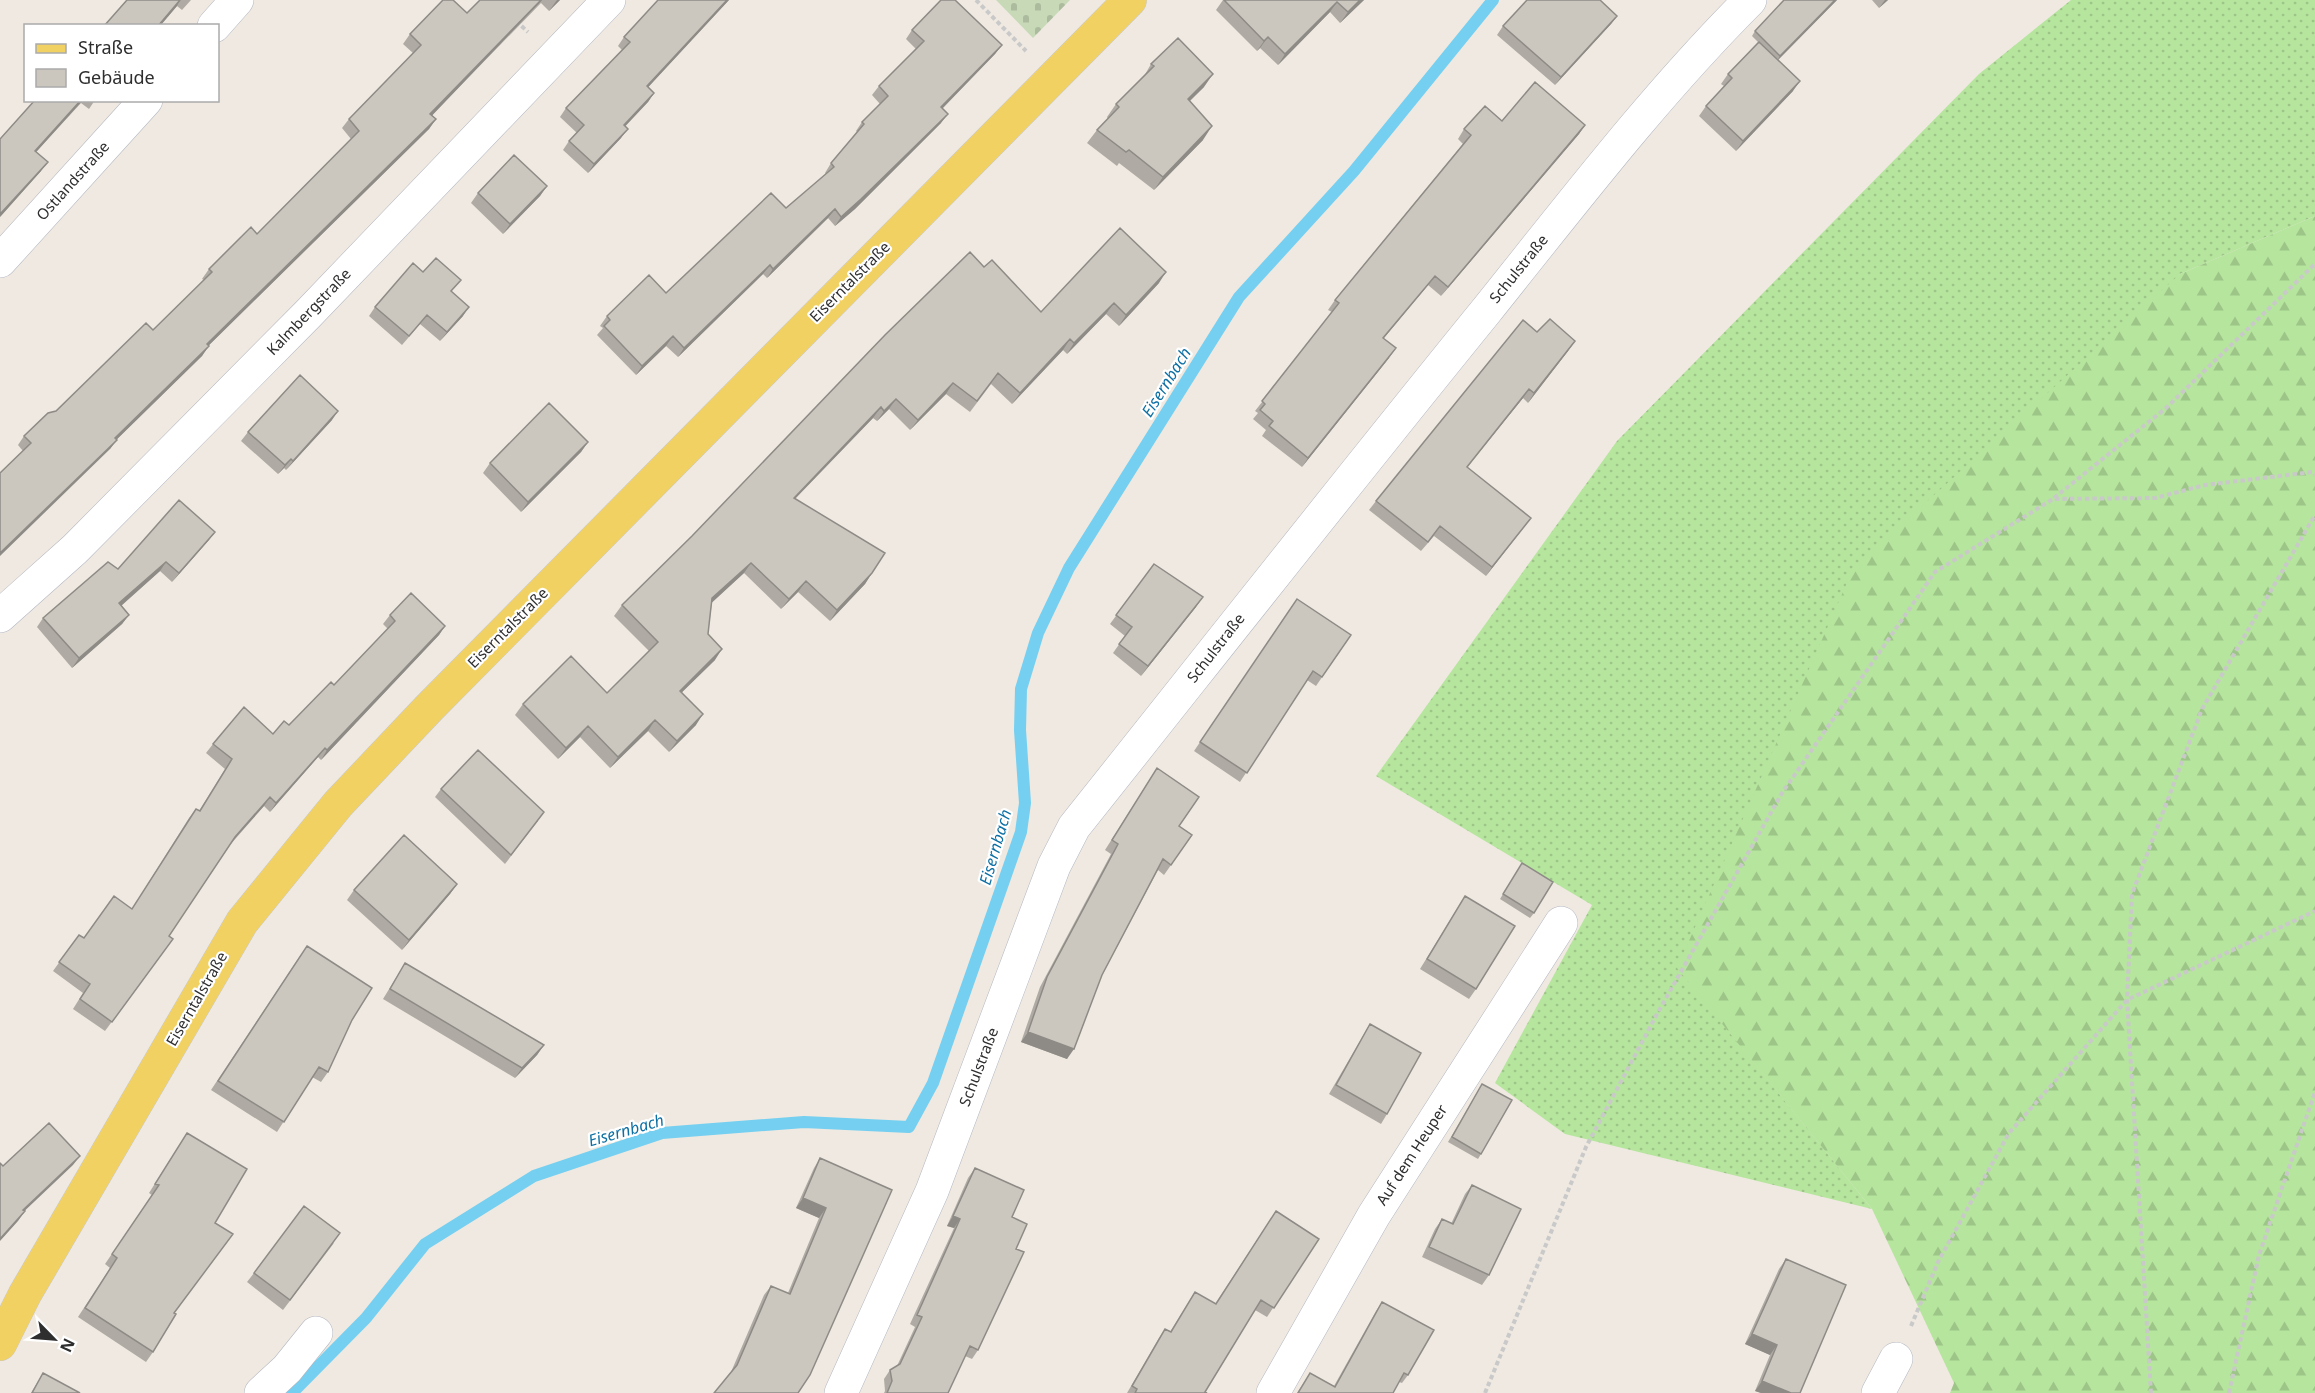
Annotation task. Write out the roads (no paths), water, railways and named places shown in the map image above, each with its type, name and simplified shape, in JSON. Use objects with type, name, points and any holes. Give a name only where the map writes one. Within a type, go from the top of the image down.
[{"type":"main road","name":"Eiserntalstraße","points":[[0,1344],[25,1294],[242,922],[338,804],[429,708],[1130,0]]},
{"type":"street","points":[[216,24],[237,0]]},
{"type":"street","name":"Kalmbergstraße","points":[[0,616],[109,515],[308,314],[609,0]]},
{"type":"street","name":"Schulstraße","points":[[841,1393],[932,1191],[1054,866],[1074,827],[1347,482],[1589,183],[1668,87],[1749,0]]},
{"type":"street","name":"Ostlandstraße","points":[[0,261],[144,102]]},
{"type":"street","name":"Auf dem Heuper","points":[[1273,1393],[1374,1215],[1561,923]]},
{"type":"street","points":[[261,1393],[286,1369],[316,1334]]},
{"type":"street","points":[[1878,1393],[1896,1359]]},
{"type":"waterway","name":"Eisernbach","points":[[292,1393],[366,1318],[425,1244],[534,1176],[662,1133],[804,1122],[909,1127],[933,1083],[1021,832],[1025,803],[1020,730],[1021,689],[1038,633],[1069,568],[1239,297],[1354,171],[1493,0]]}]
